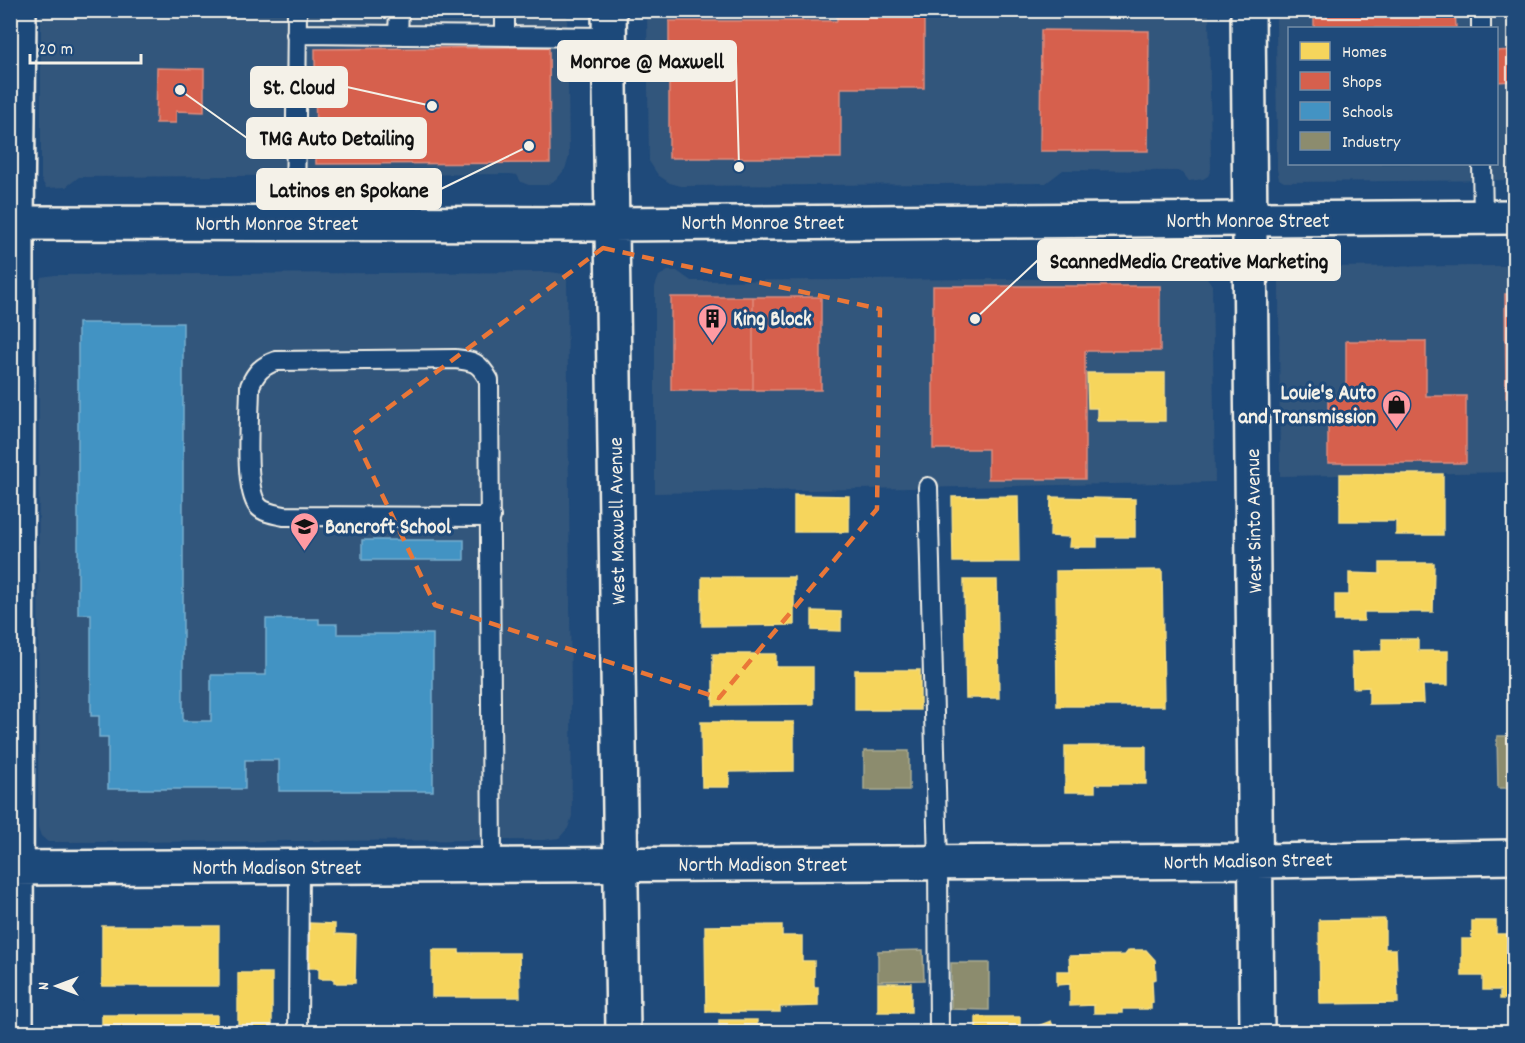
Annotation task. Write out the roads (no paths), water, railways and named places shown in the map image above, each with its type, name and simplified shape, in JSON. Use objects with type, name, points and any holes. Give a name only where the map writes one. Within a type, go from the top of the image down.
[{"type":"street","points":[[16,1032],[14,223],[19,10]]},
{"type":"street","name":"West Sinto Avenue","points":[[1248,10],[1257,1032]]},
{"type":"street","name":"West Maxwell Avenue","points":[[609,24],[622,1032]]},
{"type":"street","name":"North Monroe Street","points":[[14,223],[612,224],[1499,217]]},
{"type":"street","name":"North Madison Street","points":[[14,869],[1257,861],[1515,857]]},
{"type":"lane","points":[[295,223],[297,10]]},
{"type":"lane","points":[[398,35],[399,10]]},
{"type":"lane","points":[[505,10],[505,36]]},
{"type":"lane","points":[[1481,10],[1481,27]]},
{"type":"lane","points":[[297,34],[505,36],[609,24]]},
{"type":"lane","points":[[1482,165],[1499,217]]},
{"type":"lane","points":[[491,517],[284,516],[268,513],[258,507],[251,493],[249,477],[250,386],[255,376],[264,365],[276,361],[455,359],[471,361],[481,366],[489,380],[491,517],[490,736],[492,865]]},
{"type":"lane","points":[[928,486],[938,863],[939,1032]]},
{"type":"lane","points":[[297,1032],[299,867]]},
{"type":"place","name":"TMG Auto Detailing","points":[[180,90]]},
{"type":"place","name":"St. Cloud","points":[[432,106]]},
{"type":"place","name":"Latinos en Spokane","points":[[529,146]]},
{"type":"place","name":"Monroe @ Maxwell","points":[[739,167]]},
{"type":"place","name":"ScannedMedia Creative Marketing","points":[[975,319]]},
{"type":"place","name":"King Block","points":[[712,344]]},
{"type":"place","name":"Louie's Auto and Transmission","points":[[1397,430]]},
{"type":"place","name":"Bancroft School","points":[[304,552]]}]
